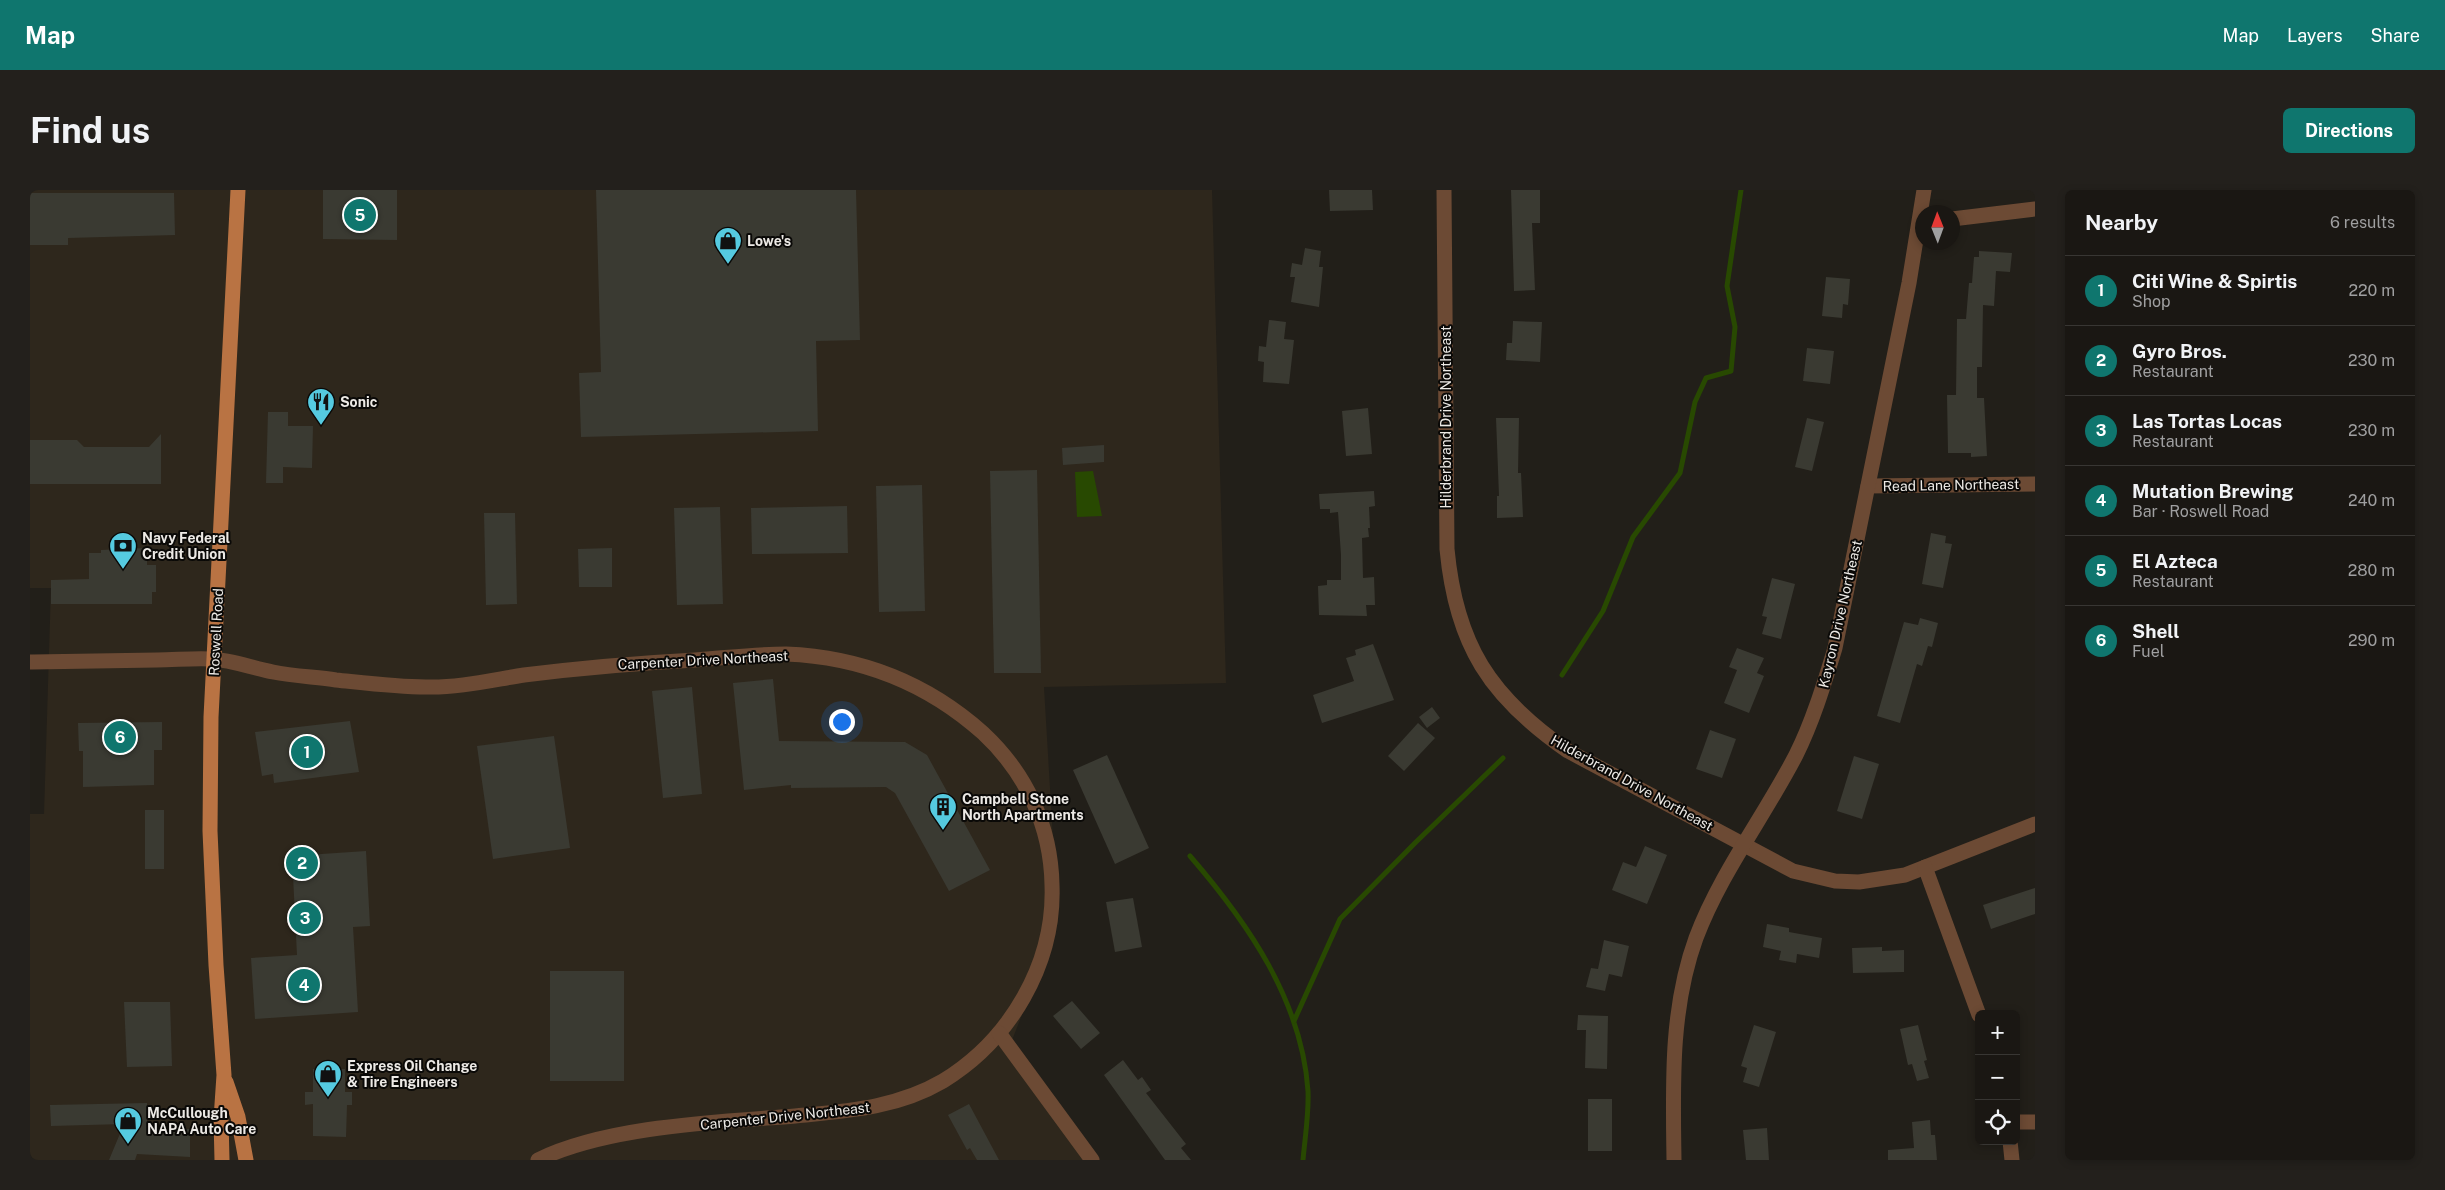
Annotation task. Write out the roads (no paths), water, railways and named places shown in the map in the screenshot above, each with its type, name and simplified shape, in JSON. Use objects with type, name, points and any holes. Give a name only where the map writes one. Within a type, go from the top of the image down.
[{"type":"main road","name":"Roswell Road","points":[[222,1160],[221,1119],[224,1075],[216,965],[210,831],[215,659],[238,190]]},
{"type":"main road","name":"Roswell Road","points":[[224,1075],[238,1118],[246,1160]]},
{"type":"street","name":"Hilderbrand Drive Northeast","points":[[1444,190],[1447,549],[1455,606],[1468,641],[1491,680],[1508,702],[1534,728],[1568,751],[1793,870],[1836,881],[1882,880],[1925,867],[2035,824]]},
{"type":"street","name":"Kayron Drive Northeast","points":[[1923,205],[1924,190]]},
{"type":"street","points":[[1960,218],[2035,209]]},
{"type":"street","name":"Kayron Drive Northeast","points":[[1674,1160],[1675,1039],[1683,986],[1696,939],[1717,890],[1796,754],[1822,694],[1835,648],[1916,250]]},
{"type":"street","name":"Read Lane Northeast","points":[[1868,486],[2035,484]]},
{"type":"street","name":"Carpenter Drive Northeast","points":[[30,662],[215,659],[277,673],[430,688],[609,665],[785,654],[838,660],[891,674],[946,704],[996,746],[1023,781],[1044,829],[1050,855],[1052,884],[1048,937],[1030,986],[1017,1009],[999,1034],[977,1055],[947,1079],[919,1094],[889,1104],[862,1110],[730,1121],[633,1133],[575,1145],[538,1160]]},
{"type":"street","points":[[1925,867],[1977,1010]]},
{"type":"street","points":[[999,1034],[1092,1160]]},
{"type":"street","points":[[2020,1122],[2035,1122]]},
{"type":"street","points":[[2010,1145],[2012,1160]]},
{"type":"waterway","points":[[1562,675],[1603,611],[1633,537],[1680,473],[1695,402],[1706,378],[1731,371],[1735,327],[1727,286],[1741,190]]},
{"type":"waterway","points":[[1294,1021],[1340,919],[1503,758]]},
{"type":"waterway","points":[[1190,856],[1232,908],[1251,936],[1283,995],[1295,1026],[1304,1058],[1308,1091],[1303,1160]]},
{"type":"place","name":"El Azteca","points":[[360,215]]},
{"type":"place","name":"Lowe's","points":[[728,265]]},
{"type":"place","name":"Sonic","points":[[321,426]]},
{"type":"place","name":"Navy Federal Credit Union","points":[[123,570]]},
{"type":"place","name":"Shell","points":[[120,737]]},
{"type":"place","name":"Citi Wine & Spirtis","points":[[307,752]]},
{"type":"place","name":"Campbell Stone North Apartments","points":[[943,831]]},
{"type":"place","name":"Gyro Bros.","points":[[302,863]]},
{"type":"place","name":"Las Tortas Locas","points":[[305,918]]},
{"type":"place","name":"Mutation Brewing","points":[[304,985]]},
{"type":"place","name":"Express Oil Change & Tire Engineers","points":[[328,1098]]},
{"type":"place","name":"McCullough NAPA Auto Care","points":[[128,1145]]}]
